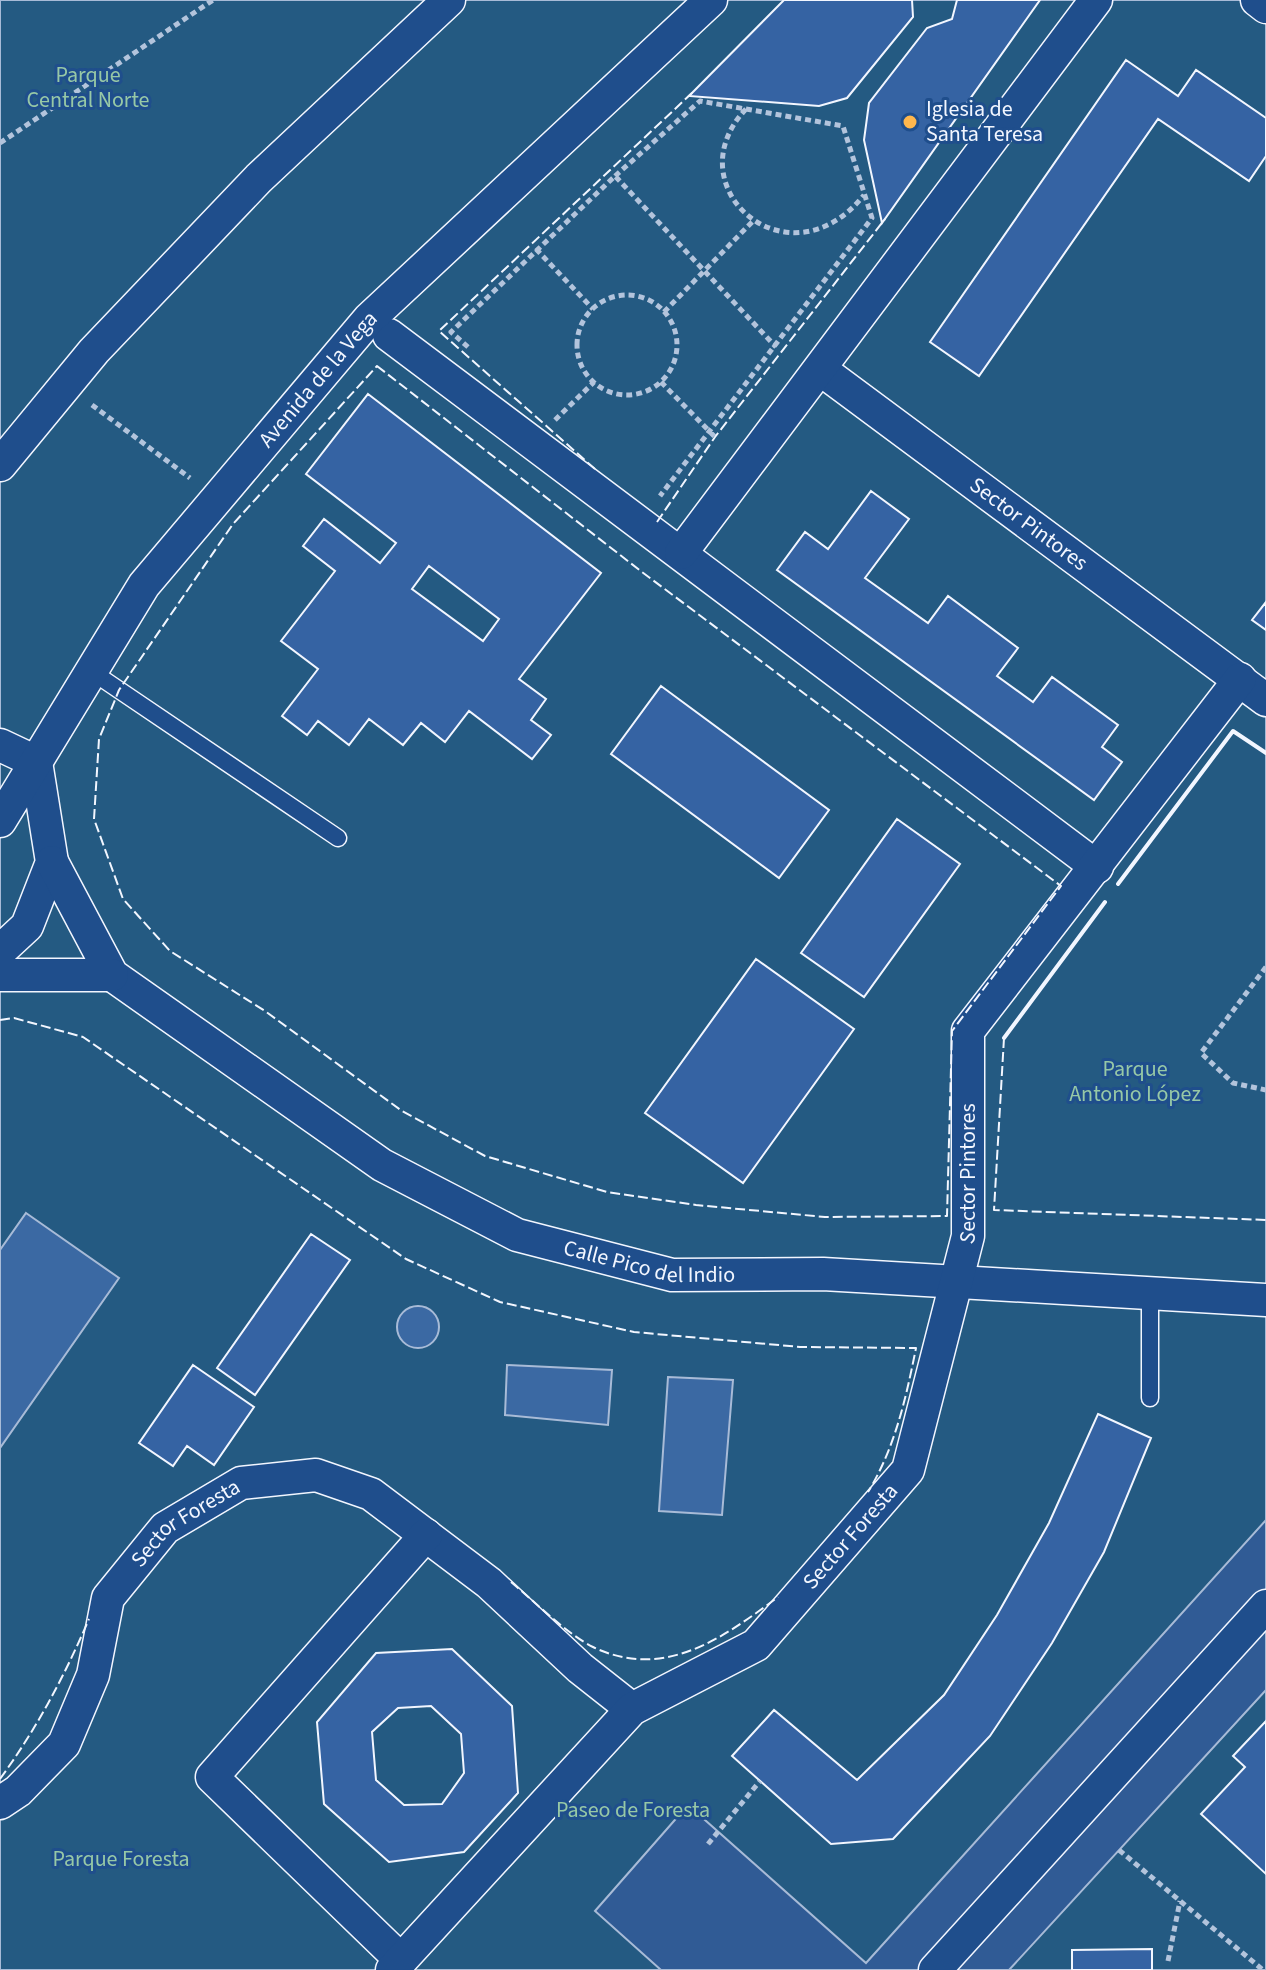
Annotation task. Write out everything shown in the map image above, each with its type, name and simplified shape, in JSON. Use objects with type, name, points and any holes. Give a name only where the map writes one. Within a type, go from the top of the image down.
[{"type":"street","points":[[0,465],[65,385],[259,178],[449,0]]},
{"type":"street","name":"Avenida de la Vega","points":[[0,821],[144,585],[369,319],[711,0]]},
{"type":"street","points":[[681,553],[1096,0]]},
{"type":"street","points":[[1257,0],[1266,7]]},
{"type":"street","points":[[389,335],[1097,867]]},
{"type":"street","name":"Sector Pintores","points":[[820,369],[1266,700]]},
{"type":"street","name":"Sector Pintores","points":[[958,1282],[968,1236],[968,1031],[1240,679]]},
{"type":"street","points":[[0,745],[36,762],[52,862],[27,926],[0,951]]},
{"type":"street","name":"Calle Pico del Indio","points":[[52,862],[112,975],[382,1165],[517,1235],[672,1275],[823,1274],[1266,1300]]},
{"type":"street","points":[[0,975],[112,975]]},
{"type":"street","name":"Sector Foresta","points":[[396,1965],[632,1709],[756,1645],[908,1470],[958,1282]]},
{"type":"street","name":"Sector Foresta","points":[[0,1803],[18,1791],[64,1744],[93,1675],[108,1598],[165,1528],[241,1483],[316,1475],[371,1494],[489,1583],[580,1668],[632,1709]]},
{"type":"street","points":[[396,1965],[212,1777],[426,1535]]},
{"type":"street","points":[[935,1970],[1266,1606]]},
{"type":"lane","points":[[91,671],[338,838]]},
{"type":"lane","points":[[1150,1294],[1150,1398]]},
{"type":"path","points":[[0,143],[213,0]]},
{"type":"path","points":[[474,353],[451,332],[536,249],[700,101],[843,126],[872,218],[712,435],[658,499]]},
{"type":"path","points":[[746,109],[730,125],[723,145],[722,166],[727,187],[738,206],[754,220],[784,234],[819,232],[848,215],[864,194]]},
{"type":"path","points":[[615,176],[776,347]]},
{"type":"path","points":[[664,312],[754,220]]},
{"type":"path","points":[[536,249],[593,309]]},
{"type":"path","points":[[637,296],[664,312],[673,325],[676,356],[661,382],[634,395],[604,389],[594,382],[582,367],[578,352],[583,321],[593,309],[606,300],[637,296]]},
{"type":"path","points":[[533,442],[594,382]]},
{"type":"path","points":[[661,382],[712,435]]},
{"type":"path","points":[[65,385],[201,486]]},
{"type":"path","points":[[1266,967],[1201,1053],[1233,1083],[1266,1090]]},
{"type":"path","points":[[708,1844],[760,1781]]},
{"type":"path","points":[[1119,1850],[1263,1970]]},
{"type":"path","points":[[1168,1961],[1180,1900]]},
{"type":"green space","points":[[0,0],[1266,0],[1266,1970],[0,1970]]},
{"type":"shaded area","points":[[26,1213],[119,1278],[0,1448],[0,1250]]},
{"type":"shaded area","points":[[418,1306],[433,1312],[439,1327],[433,1342],[418,1348],[403,1342],[397,1327],[403,1312]]},
{"type":"shaded area","points":[[507,1365],[612,1370],[608,1425],[505,1415]]},
{"type":"shaded area","points":[[668,1377],[733,1380],[722,1515],[659,1511]]},
{"type":"shaded area","points":[[1266,1520],[1266,1690],[1009,1970],[661,1970],[595,1911],[688,1805],[866,1963]]},
{"type":"building","name":"Iglesia de Santa Teresa","points":[[784,0],[912,0],[913,17],[847,98],[819,106],[689,96]]},
{"type":"building","name":"Iglesia de Santa Teresa","points":[[957,0],[1040,0],[882,223],[864,140],[869,103],[927,28],[952,19]]},
{"type":"building","points":[[1126,60],[1178,96],[1196,70],[1266,118],[1266,156],[1249,181],[1158,119],[979,376],[930,342]]},
{"type":"building","points":[[368,394],[601,573],[519,679],[546,699],[531,720],[551,735],[532,759],[469,711],[445,742],[421,723],[403,745],[369,719],[349,745],[318,721],[307,735],[282,716],[318,669],[281,641],[335,571],[303,546],[324,519],[380,563],[396,543],[306,474]],"holes":[[[429,566],[499,619],[483,641],[412,589]]]},
{"type":"building","points":[[871,491],[909,519],[865,578],[928,623],[948,596],[1018,648],[997,676],[1033,702],[1052,677],[1118,725],[1102,747],[1122,762],[1094,800],[777,570],[805,532],[828,549]]},
{"type":"building","points":[[1266,602],[1266,630],[1252,620]]},
{"type":"building","points":[[661,686],[829,810],[779,878],[611,754]]},
{"type":"building","points":[[897,819],[960,864],[864,997],[801,953]]},
{"type":"building","points":[[756,959],[854,1029],[743,1183],[645,1113]]},
{"type":"building","points":[[311,1234],[350,1260],[255,1395],[217,1368]]},
{"type":"building","points":[[193,1365],[254,1407],[214,1465],[187,1446],[173,1466],[139,1443]]},
{"type":"building","points":[[1098,1414],[1151,1438],[1104,1552],[1052,1643],[990,1736],[893,1839],[831,1844],[732,1756],[774,1710],[857,1780],[944,1695],[997,1615],[1049,1523]]},
{"type":"building","points":[[452,1649],[512,1706],[518,1793],[464,1852],[389,1862],[324,1804],[317,1722],[376,1653]],"holes":[[[431,1706],[461,1734],[464,1773],[442,1804],[404,1805],[376,1780],[372,1732],[398,1708]]]},
{"type":"building","points":[[1266,1721],[1266,1874],[1201,1814],[1245,1767],[1233,1756]]},
{"type":"building","points":[[1152,1949],[1152,1970],[1072,1970],[1072,1950]]},
{"type":"fence","points":[[595,469],[439,331],[693,92]]},
{"type":"fence","points":[[657,522],[715,437],[885,219]]},
{"type":"fence","points":[[377,366],[642,572],[1061,886],[952,1031],[947,1216],[825,1217],[696,1205],[607,1192],[485,1156],[402,1111],[265,1011],[170,951],[123,899],[94,819],[99,739],[119,690],[233,524],[377,366]]},
{"type":"fence","points":[[0,1020],[14,1018],[83,1037],[406,1259],[500,1302],[634,1332],[800,1347],[916,1348],[904,1404],[885,1458],[868,1492]]},
{"type":"fence","points":[[1004,1038],[994,1210],[1266,1220]]},
{"type":"fence","points":[[511,1582],[562,1626],[593,1647],[619,1656],[644,1659],[668,1657],[714,1640],[778,1597]]},
{"type":"fence","points":[[0,1779],[49,1702],[89,1619]]},
{"type":"wall","points":[[1118,884],[1233,731],[1266,753]]},
{"type":"wall","points":[[1004,1038],[1105,902]]},
{"type":"place","name":"Iglesia de Santa Teresa","points":[[910,122]]},
{"type":"park label","name":"Parque Central Norte","points":[[88,88]]},
{"type":"park label","name":"Parque Antonio López","points":[[1135,1082]]},
{"type":"park label","name":"Paseo de Foresta","points":[[633,1810]]},
{"type":"park label","name":"Parque Foresta","points":[[121,1859]]}]
